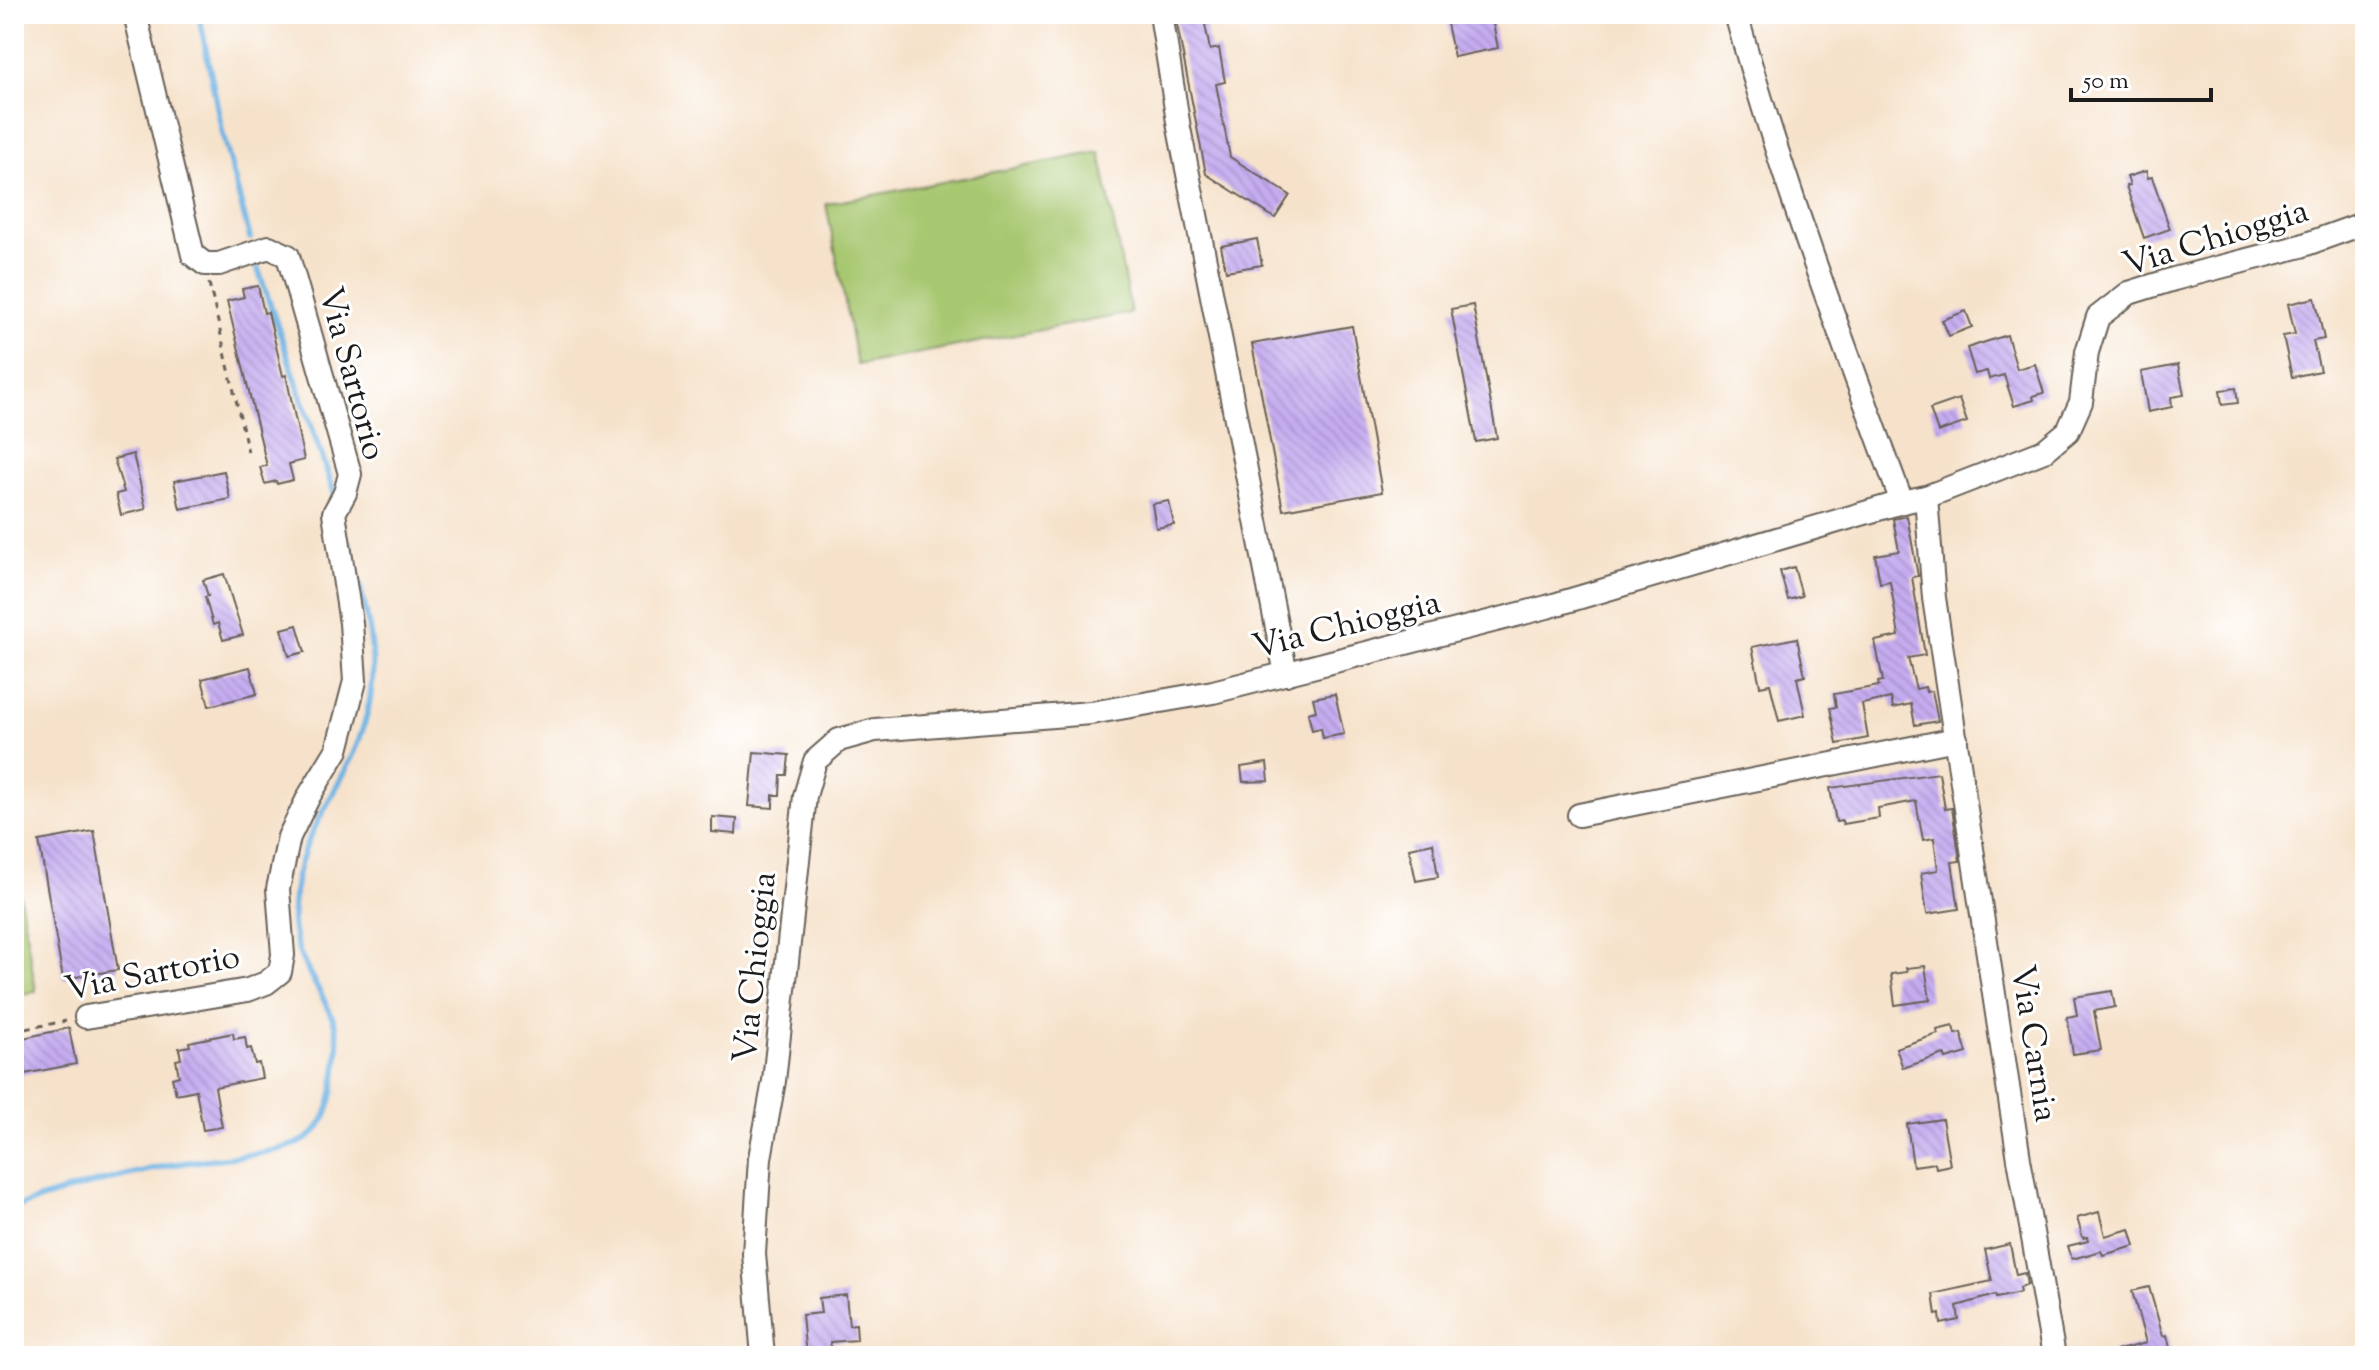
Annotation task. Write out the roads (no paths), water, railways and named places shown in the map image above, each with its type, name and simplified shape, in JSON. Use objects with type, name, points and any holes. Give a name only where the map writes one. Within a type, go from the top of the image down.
[{"type":"street","name":"Via Sartorio","points":[[86,1017],[248,990],[266,983],[280,972],[283,955],[278,889],[289,837],[337,750],[355,681],[351,623],[334,513],[345,493],[350,474],[288,256],[269,247],[219,264],[205,264],[193,255],[135,14]]},
{"type":"street","points":[[1161,14],[1179,128],[1286,674]]},
{"type":"street","points":[[1736,14],[1821,283],[1902,502]]},
{"type":"street","name":"Via Chioggia","points":[[763,1356],[754,1254],[760,1158],[774,1081],[805,796],[815,761],[839,740],[875,730],[1091,713],[1213,692],[1547,607],[1926,497],[2044,451],[2068,431],[2081,402],[2087,352],[2098,317],[2129,293],[2301,246],[2365,223]]},
{"type":"street","name":"Via Carnia","points":[[1926,497],[1934,598],[2019,1159],[2054,1356]]},
{"type":"street","points":[[1579,815],[1956,739]]},
{"type":"waterway","points":[[199,14],[223,136],[250,238]]},
{"type":"waterway","points":[[258,269],[335,495]]},
{"type":"waterway","points":[[14,1208],[90,1184],[166,1166],[284,1148],[313,1134],[325,1117],[332,1098],[336,1070],[337,1032],[329,1009],[301,957],[293,926],[293,907],[302,856],[354,752],[369,703],[372,680],[370,634],[349,543]]}]
